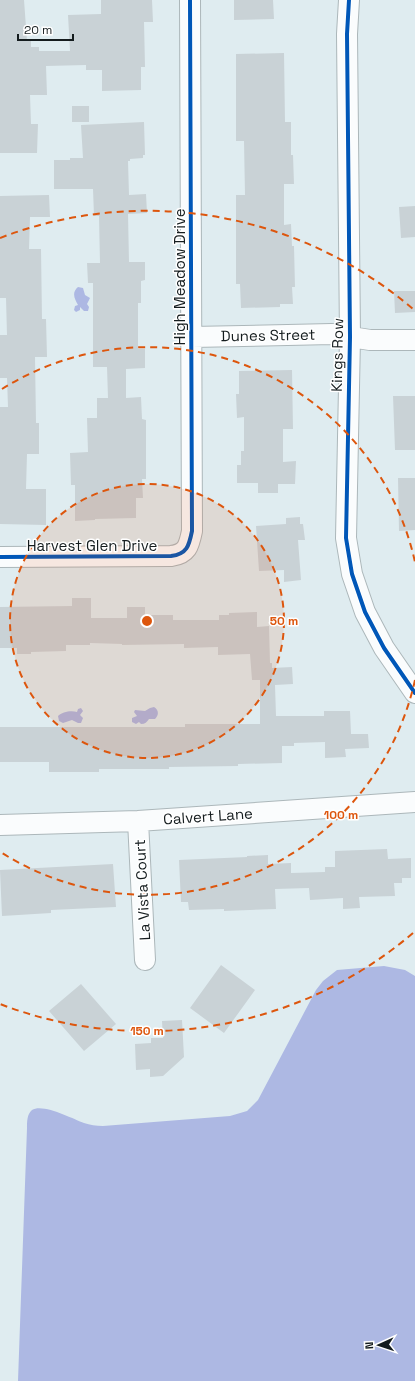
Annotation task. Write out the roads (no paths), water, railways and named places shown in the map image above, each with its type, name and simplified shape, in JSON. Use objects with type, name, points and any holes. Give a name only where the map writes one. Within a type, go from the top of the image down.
[{"type":"street","name":"High Meadow Drive","points":[[184,552],[189,545],[192,531],[190,0]]},
{"type":"street","name":"Kings Row","points":[[349,0],[347,34],[350,337],[345,519],[346,538],[348,556],[358,594],[373,629],[384,648],[415,693]]},
{"type":"street","name":"Dunes Street","points":[[192,338],[332,334],[370,340],[415,340]]},
{"type":"street","name":"Harvest Glen Drive","points":[[0,558],[164,556],[177,555],[184,552]]},
{"type":"street","name":"Calvert Lane","points":[[0,825],[138,821],[415,802]]},
{"type":"street","name":"La Vista Court","points":[[138,821],[145,960]]},
{"type":"water","points":[[78,287],[83,288],[85,295],[90,298],[87,304],[89,307],[88,311],[84,311],[80,307],[80,310],[76,312],[74,310],[75,306],[78,305],[74,294]]},
{"type":"water","points":[[154,707],[158,713],[155,719],[149,719],[146,723],[142,724],[139,722],[136,724],[132,722],[132,718],[137,716],[134,712],[135,710],[145,711]]},
{"type":"water","points":[[81,708],[83,711],[80,715],[83,718],[81,723],[72,720],[63,723],[59,721],[58,716],[64,712],[77,712],[78,709]]},
{"type":"water","points":[[384,966],[405,970],[415,976],[415,1381],[18,1381],[27,1123],[30,1112],[37,1108],[50,1110],[86,1124],[103,1126],[230,1116],[247,1111],[258,1100],[316,990],[323,981],[337,970]]}]
